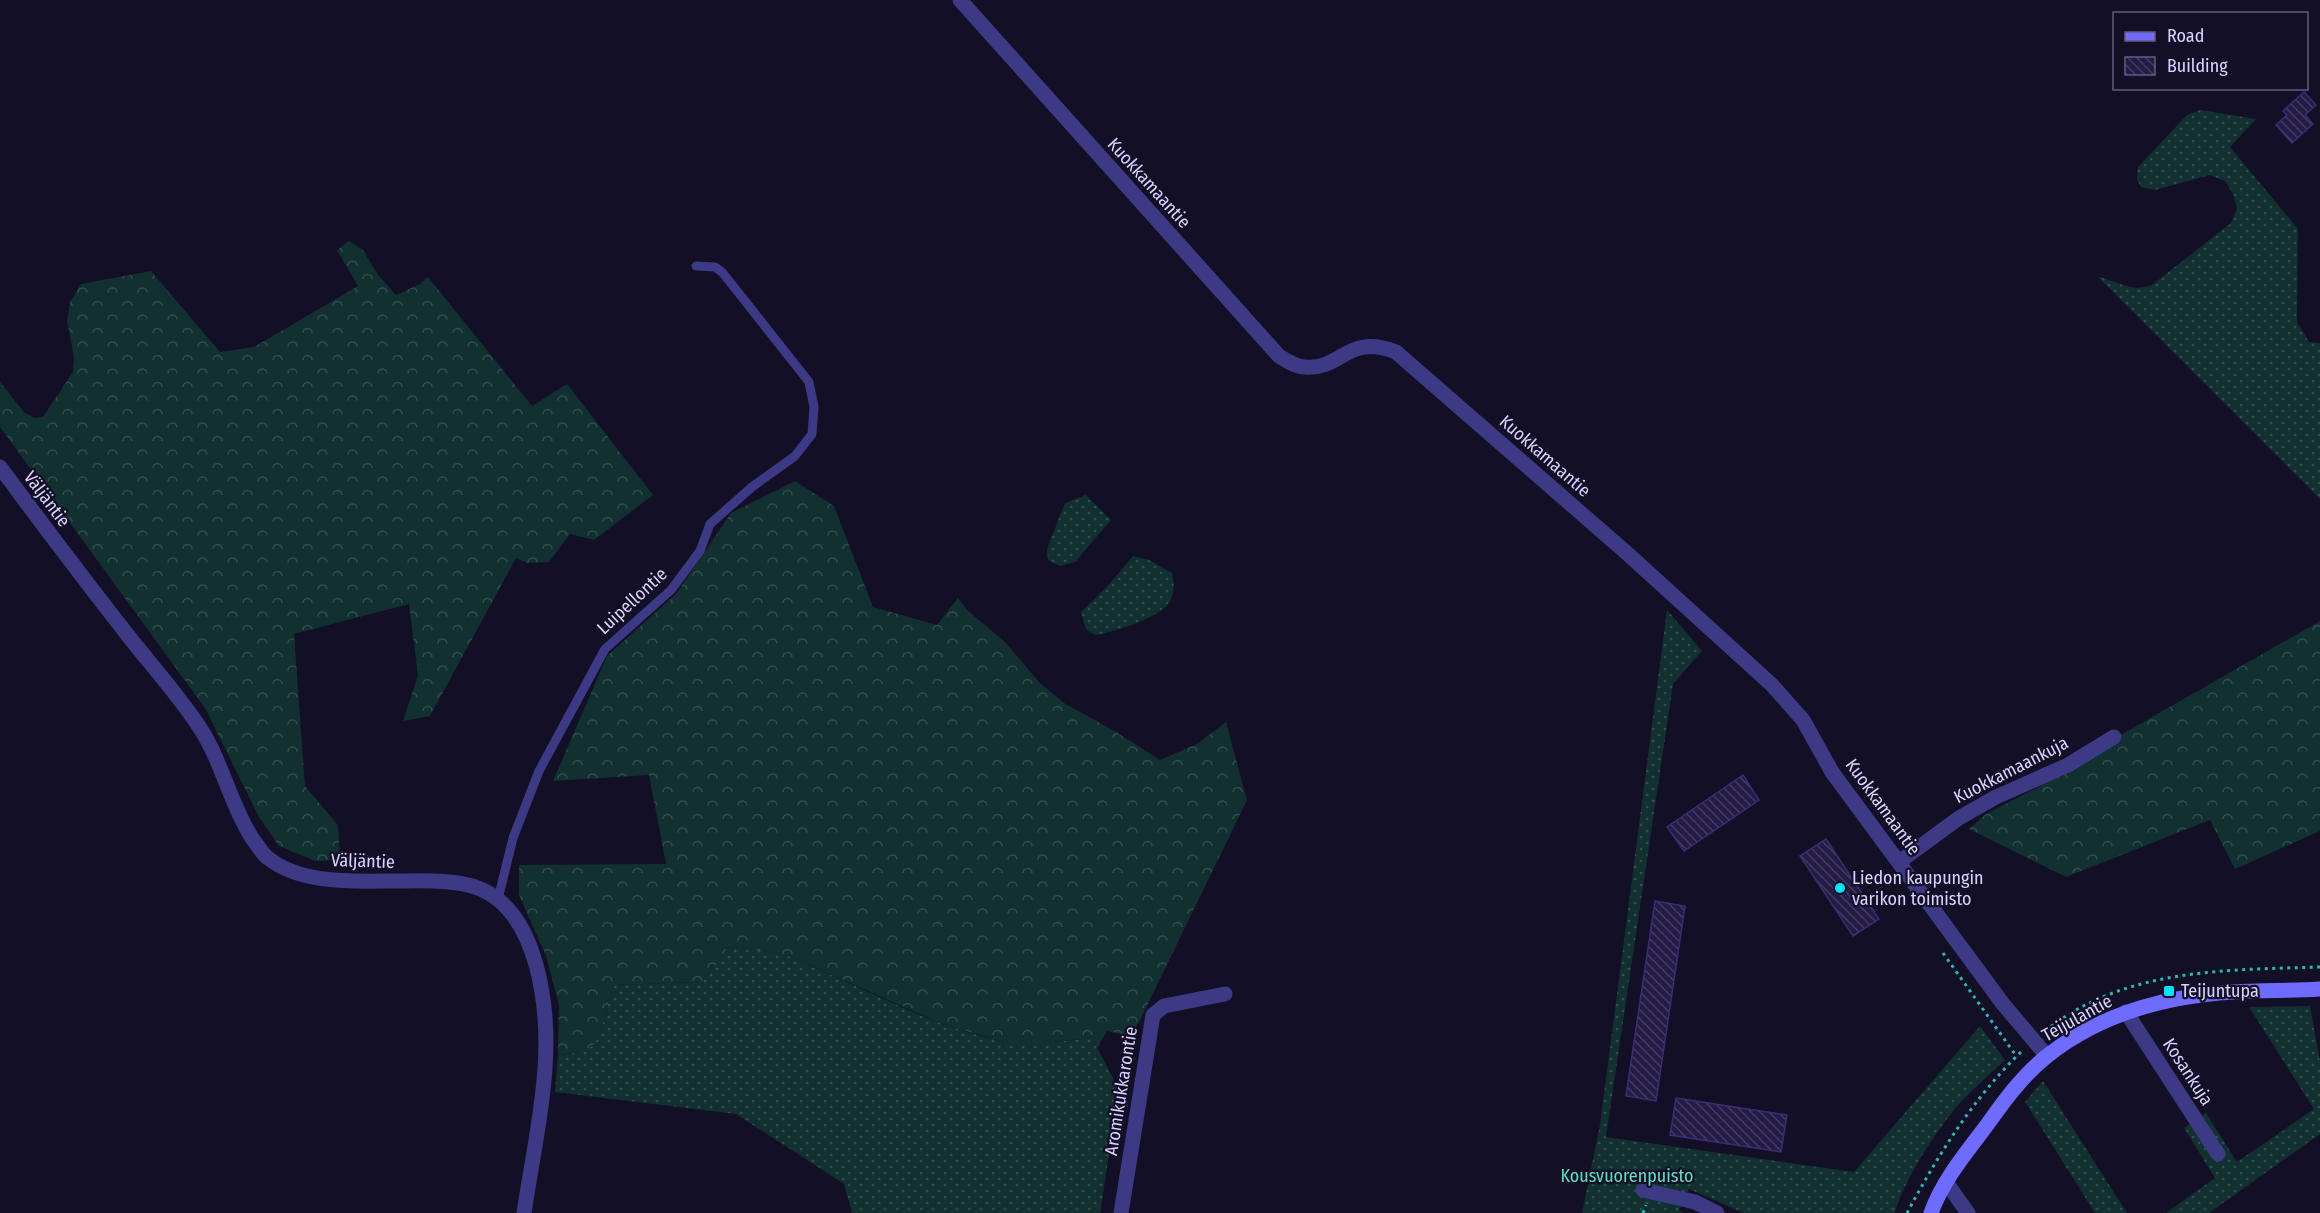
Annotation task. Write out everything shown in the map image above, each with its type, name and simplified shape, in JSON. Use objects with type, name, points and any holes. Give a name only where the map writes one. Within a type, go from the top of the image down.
[{"type":"street","name":"Kuokkamaantie","points":[[960,0],[1279,356],[1303,367],[1326,364],[1348,351],[1367,345],[1396,352],[1629,555],[1772,685],[1803,720],[1832,772],[2003,1004],[2047,1056]]},
{"type":"street","name":"Väljäntie","points":[[0,467],[55,542],[199,726],[219,765],[238,817],[268,858],[304,875],[332,881],[439,882],[477,887],[498,899],[523,928],[534,959],[542,997],[546,1042],[545,1071],[524,1213]]},
{"type":"street","name":"Kuokkamaankuja","points":[[1899,861],[1959,818],[1996,797],[2068,765],[2114,737]]},
{"type":"street","name":"Teijulantie","points":[[1931,1213],[1946,1182],[2016,1087],[2047,1056],[2082,1034],[2126,1012],[2186,996],[2320,989]]},
{"type":"street","name":"Aromikukkarontie","points":[[1121,1213],[1153,1015],[1164,1006],[1225,994]]},
{"type":"street","name":"Kosankuja","points":[[2126,1012],[2218,1154]]},
{"type":"street","points":[[1946,1182],[1968,1213]]},
{"type":"street","points":[[1643,1190],[1695,1202],[1717,1213]]},
{"type":"lane","name":"Luipellontie","points":[[498,899],[513,838],[539,771],[604,649],[671,590],[700,551],[710,524],[752,487],[795,456],[812,434],[814,407],[809,382],[722,272],[714,267],[696,266]]},
{"type":"green space","points":[[2200,110],[2256,119],[2230,147],[2298,229],[2297,322],[2309,342],[2320,343],[2320,499],[2098,277],[2130,287],[2152,285],[2231,223],[2237,208],[2233,194],[2225,181],[2210,175],[2155,190],[2141,187],[2137,179],[2138,167],[2187,115]]},
{"type":"green space","points":[[349,241],[363,250],[378,275],[396,295],[420,284],[428,277],[532,406],[567,384],[653,495],[594,540],[570,534],[549,562],[527,563],[516,558],[430,716],[403,721],[418,675],[409,604],[294,634],[305,786],[338,825],[340,860],[315,861],[279,846],[259,817],[205,708],[0,427],[0,382],[24,412],[34,418],[43,417],[73,372],[74,357],[67,321],[70,302],[81,284],[151,271],[220,352],[254,347],[358,286],[337,250]]},
{"type":"green space","points":[[795,481],[834,506],[873,607],[937,625],[958,598],[967,610],[1004,641],[1040,683],[1064,703],[1160,760],[1197,744],[1226,722],[1247,800],[1139,1022],[1130,1036],[1107,1031],[1097,1048],[1092,1038],[1054,1042],[1004,1042],[942,1024],[792,957],[740,946],[727,948],[701,982],[614,985],[600,1033],[594,1044],[582,1051],[558,1055],[559,1005],[546,956],[519,895],[519,865],[666,864],[649,775],[553,781],[607,656],[676,594],[731,513]]},
{"type":"green space","points":[[1086,495],[1111,520],[1075,562],[1060,566],[1048,560],[1047,549],[1065,503]]},
{"type":"green space","points":[[1133,556],[1149,560],[1172,573],[1174,587],[1170,601],[1157,613],[1147,618],[1095,635],[1086,629],[1081,612],[1106,588]]},
{"type":"green space","name":"Kousvuorenpuisto","points":[[1667,610],[1702,651],[1673,684],[1606,1137],[1854,1172],[1980,1026],[2005,1060],[1952,1112],[1923,1154],[1899,1200],[1895,1213],[1744,1213],[1689,1189],[1679,1210],[1684,1213],[1582,1213],[1600,1125]]},
{"type":"green space","points":[[2320,621],[2320,831],[2235,869],[2210,820],[2066,877],[1969,829],[1986,814],[2060,776],[2112,740]]},
{"type":"green space","points":[[740,946],[792,957],[942,1024],[1004,1042],[1054,1042],[1092,1038],[1119,1090],[1100,1213],[852,1213],[844,1184],[736,1114],[555,1092],[558,1055],[581,1051],[595,1040],[600,1032],[614,985],[700,982],[720,960],[727,948]]},
{"type":"green space","points":[[2310,1006],[2320,1061],[2320,1134],[2209,1213],[2166,1213],[2215,1178],[2184,1128],[2206,1113],[2237,1162],[2314,1109],[2249,1007]]},
{"type":"green space","points":[[2043,1081],[2127,1213],[2095,1213],[2025,1102]]},
{"type":"building","points":[[2304,92],[2316,105],[2305,115],[2313,124],[2292,143],[2276,125],[2287,115],[2283,111]]},
{"type":"building","points":[[1743,775],[1759,800],[1684,851],[1667,827]]},
{"type":"building","name":"Liedon kaupungin varikon toimisto","points":[[1826,839],[1879,919],[1853,936],[1800,856]]},
{"type":"building","points":[[1655,901],[1685,906],[1656,1101],[1626,1096]]},
{"type":"building","points":[[1676,1098],[1787,1115],[1781,1152],[1670,1135]]},
{"type":"place","name":"Liedon kaupungin varikon toimisto","points":[[1840,888]]},
{"type":"place","name":"Teijuntupa","points":[[2169,991]]}]
